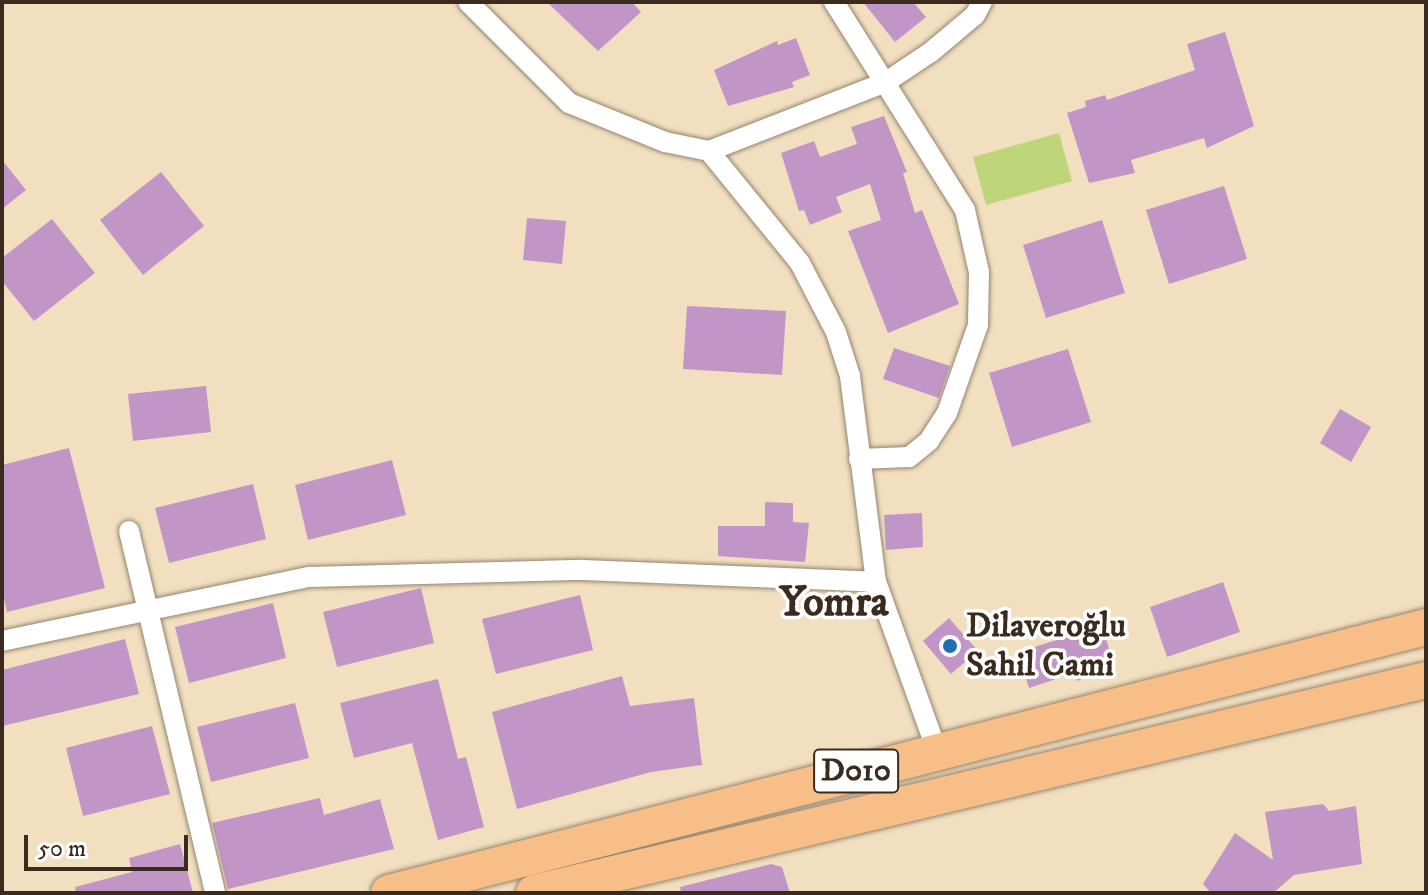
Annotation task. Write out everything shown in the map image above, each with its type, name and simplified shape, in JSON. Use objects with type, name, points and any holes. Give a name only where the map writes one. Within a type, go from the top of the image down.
[{"type":"highway","name":"D010","points":[[389,893],[1426,627]]},
{"type":"highway","name":"D010","points":[[534,893],[1426,680]]},
{"type":"street","points":[[468,2],[569,103],[665,142],[709,151],[886,82],[931,52],[975,15],[982,2]]},
{"type":"street","points":[[834,2],[965,210],[979,272],[978,325],[970,360],[929,441],[909,457],[859,459]]},
{"type":"street","points":[[709,151],[819,293],[850,376],[876,582],[937,751]]},
{"type":"street","points":[[129,531],[215,893]]},
{"type":"street","points":[[2,641],[309,577],[433,571],[583,570],[876,582]]},
{"type":"green space","points":[[1059,133],[1072,181],[986,205],[973,157]]},
{"type":"building","points":[[547,2],[632,2],[641,12],[598,51]]},
{"type":"building","points":[[863,2],[913,2],[926,17],[895,42]]},
{"type":"building","points":[[1225,32],[1254,126],[1207,148],[1204,138],[1131,160],[1135,173],[1089,183],[1067,113],[1086,107],[1085,101],[1105,95],[1107,100],[1195,70],[1187,44]]},
{"type":"building","points":[[796,38],[810,75],[792,82],[794,87],[728,106],[714,70],[777,41],[778,45]]},
{"type":"building","points":[[884,116],[907,172],[903,173],[915,213],[922,210],[959,304],[888,333],[848,231],[881,220],[870,184],[836,197],[842,212],[810,225],[804,210],[799,211],[781,153],[814,141],[820,157],[857,144],[851,127]]},
{"type":"building","points":[[2,160],[26,190],[2,209]]},
{"type":"building","points":[[161,172],[204,226],[143,275],[100,220]]},
{"type":"building","points":[[1224,186],[1247,259],[1169,284],[1146,210]]},
{"type":"building","points":[[527,218],[566,221],[562,264],[523,260]]},
{"type":"building","points":[[52,219],[95,273],[34,321],[2,281],[2,258]]},
{"type":"building","points":[[1102,220],[1125,293],[1046,318],[1023,245]]},
{"type":"building","points":[[687,306],[786,311],[782,375],[683,369]]},
{"type":"building","points":[[894,348],[950,366],[939,398],[883,379]]},
{"type":"building","points":[[1068,349],[1091,422],[1012,447],[989,373]]},
{"type":"building","points":[[206,386],[211,432],[133,441],[128,394]]},
{"type":"building","points":[[1340,409],[1371,427],[1351,462],[1320,443]]},
{"type":"building","points":[[69,448],[105,588],[7,612],[2,590],[2,465]]},
{"type":"building","points":[[392,460],[406,515],[308,540],[295,485]]},
{"type":"building","points":[[253,484],[266,539],[169,563],[155,508]]},
{"type":"building","points":[[765,502],[793,503],[793,522],[809,523],[805,562],[718,556],[718,526],[765,526]]},
{"type":"building","points":[[922,513],[923,547],[886,550],[884,515]]},
{"type":"building","points":[[1223,582],[1240,632],[1167,657],[1150,607]]},
{"type":"building","points":[[421,588],[434,643],[337,667],[323,612]]},
{"type":"building","points":[[580,595],[593,650],[496,674],[482,619]]},
{"type":"building","points":[[273,603],[286,658],[189,683],[175,627]]},
{"type":"building","name":"Dilaveroğlu Sahil Cami","points":[[949,618],[978,651],[951,674],[923,641]]},
{"type":"building","points":[[1102,626],[1115,668],[1077,681],[1074,673],[1029,688],[1018,652]]},
{"type":"building","points":[[125,639],[139,694],[2,726],[2,670]]},
{"type":"building","points":[[622,676],[630,706],[694,698],[702,765],[651,772],[517,809],[492,712]]},
{"type":"building","points":[[438,679],[458,759],[466,757],[484,827],[438,840],[412,743],[354,758],[340,703]]},
{"type":"building","points":[[295,703],[309,758],[211,782],[197,727]]},
{"type":"building","points":[[152,726],[170,794],[83,816],[66,748]]},
{"type":"building","points":[[320,798],[324,815],[380,799],[394,849],[228,889],[212,823]]},
{"type":"building","points":[[1323,804],[1329,811],[1356,806],[1362,864],[1294,875],[1273,893],[1211,893],[1203,884],[1235,833],[1273,860],[1265,812]]},
{"type":"building","points":[[180,844],[193,893],[76,893],[75,887],[132,872],[129,858]]},
{"type":"building","points":[[771,864],[782,867],[790,893],[681,893],[680,887]]},
{"type":"place","name":"Dilaveroğlu Sahil Cami","points":[[950,646]]},
{"type":"district","name":"Yomra","points":[[834,603]]}]
